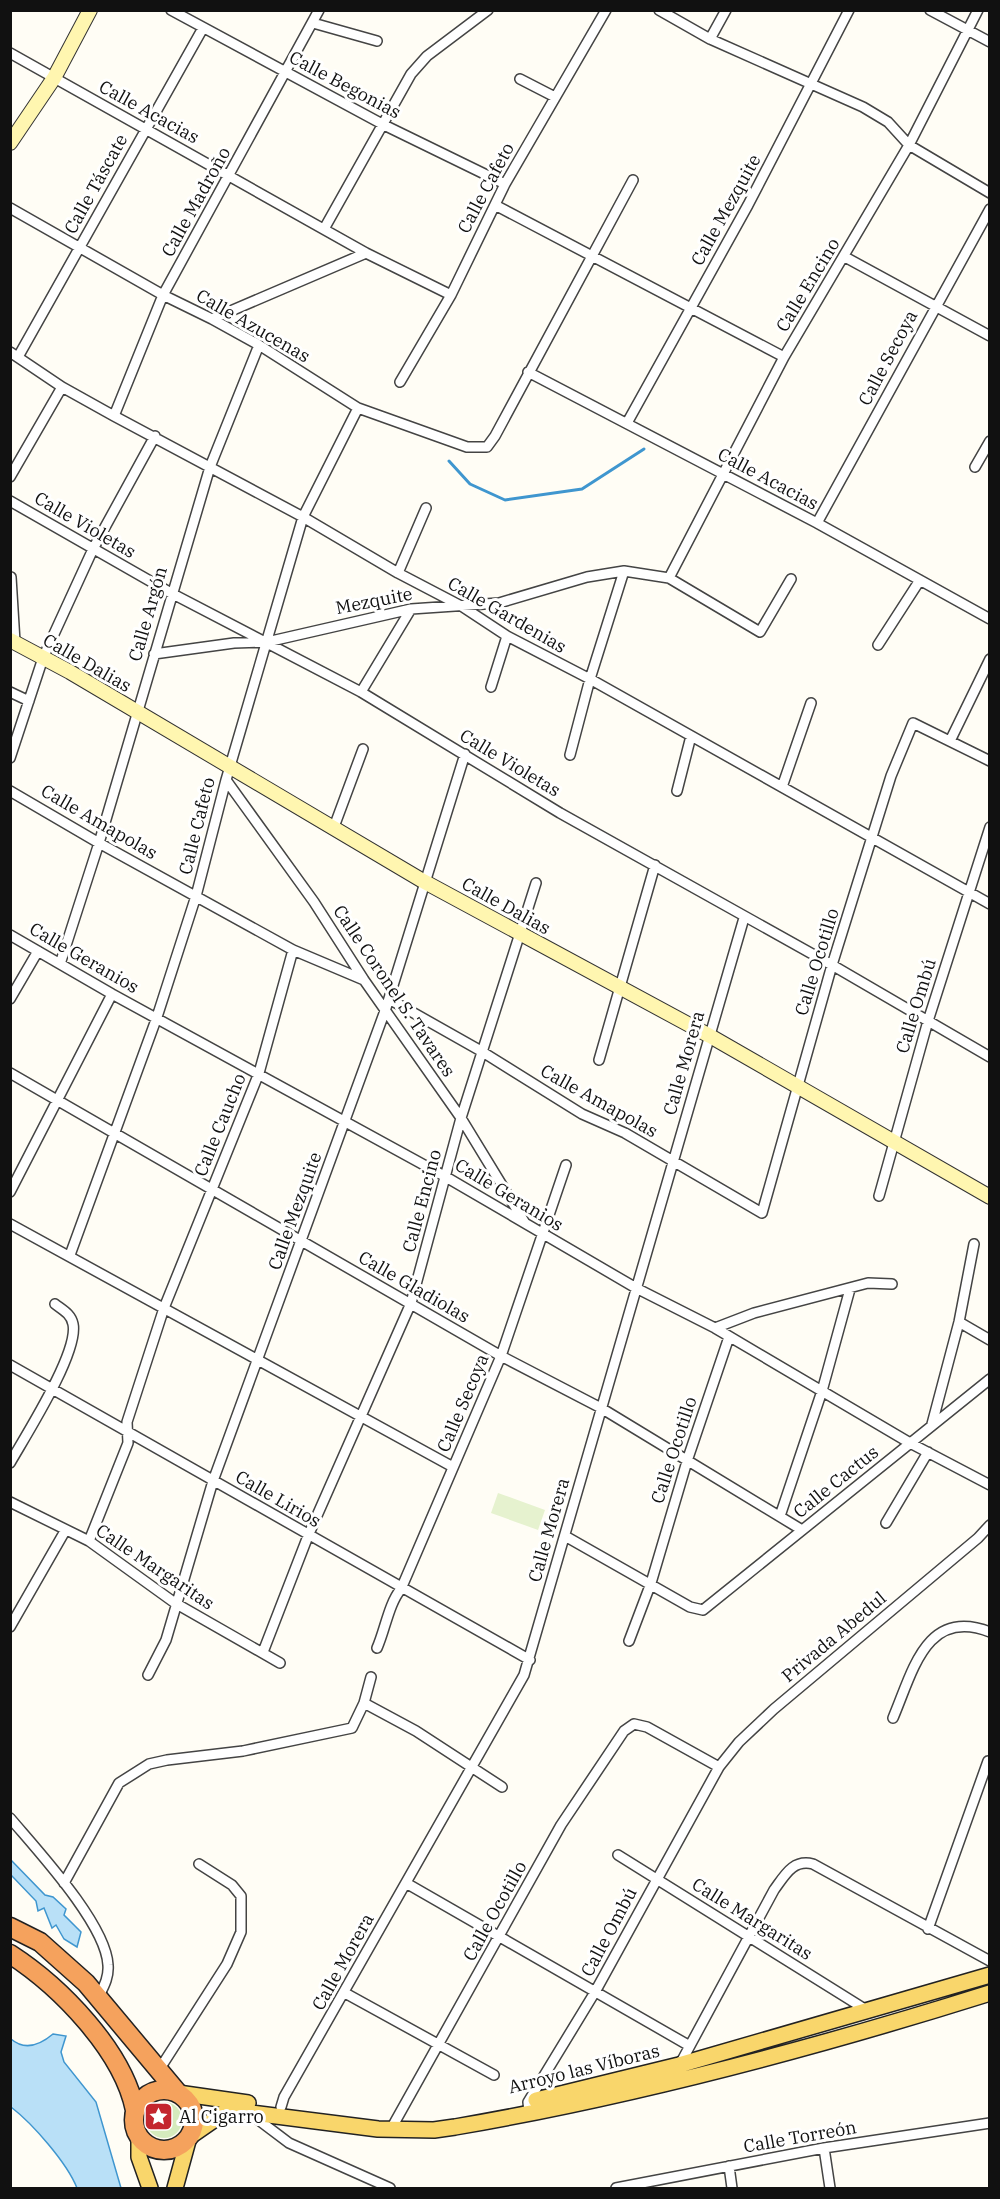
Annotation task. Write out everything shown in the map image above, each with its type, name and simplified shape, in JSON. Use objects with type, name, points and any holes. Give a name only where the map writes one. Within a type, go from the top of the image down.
[{"type":"highway","points":[[10,1927],[40,1942],[99,1996],[192,2108],[193,2128],[189,2137],[173,2149],[164,2150],[145,2144],[139,2137],[133,2119],[139,2103],[152,2092],[169,2090],[178,2093]]},
{"type":"highway","points":[[10,1954],[45,1981],[105,2045],[128,2082],[135,2110]]},
{"type":"main road","name":"Arroyo las Víboras","points":[[529,2107],[868,2011],[989,1964]]},
{"type":"main road","name":"Arroyo las Víboras","points":[[178,2093],[197,2094],[249,2107],[393,2125],[439,2121],[672,2081],[882,2027],[990,1993]]},
{"type":"main road","name":"Arroyo las Víboras","points":[[189,2137],[228,2110],[249,2107],[281,2107],[393,2125]]},
{"type":"main road","points":[[139,2137],[139,2157],[150,2188]]},
{"type":"main road","points":[[175,2188],[189,2137]]},
{"type":"street","points":[[10,143],[54,78],[90,10]]},
{"type":"street","name":"Calle Begonias","points":[[171,10],[384,125],[505,184]]},
{"type":"street","name":"Calle Madroño","points":[[114,416],[163,295],[230,177],[319,10]]},
{"type":"street","points":[[324,229],[411,74],[427,56],[488,10]]},
{"type":"street","name":"Calle Cafeto","points":[[400,382],[451,295],[505,184],[606,10]]},
{"type":"street","points":[[659,10],[710,39],[811,84],[888,122],[909,145],[990,193]]},
{"type":"street","points":[[710,39],[726,10]]},
{"type":"street","name":"Calle Mezquite","points":[[627,423],[691,308],[849,10]]},
{"type":"street","points":[[930,10],[990,42]]},
{"type":"street","name":"Calle Encino","points":[[669,578],[784,357],[909,145],[978,10]]},
{"type":"street","points":[[313,23],[377,41]]},
{"type":"street","name":"Calle Táscate","points":[[14,355],[81,247],[145,128],[203,28]]},
{"type":"street","name":"Calle Acacias","points":[[10,53],[366,254],[451,295]]},
{"type":"street","points":[[520,79],[555,97]]},
{"type":"street","points":[[528,372],[633,180]]},
{"type":"street","points":[[495,205],[784,357]]},
{"type":"street","name":"Calle Azucenas","points":[[10,208],[163,295],[259,345],[358,408],[467,447],[487,447],[528,372]]},
{"type":"street","name":"Calle Secoya","points":[[817,523],[990,209]]},
{"type":"street","points":[[212,319],[366,254]]},
{"type":"street","points":[[845,257],[990,336]]},
{"type":"street","name":"Calle Argón","points":[[60,964],[99,843],[210,467],[259,345]]},
{"type":"street","name":"Calle Gardenias","points":[[14,355],[62,387],[303,517],[398,573],[463,607],[507,636],[691,736],[990,904]]},
{"type":"street","name":"Calle Acacias","points":[[528,372],[817,523],[990,620]]},
{"type":"street","points":[[10,477],[62,387]]},
{"type":"street","name":"Calle Cafeto","points":[[70,1255],[157,1017],[196,896],[226,780],[303,517],[358,408]]},
{"type":"street","points":[[10,758],[43,658],[93,549],[155,436]]},
{"type":"street","points":[[975,466],[990,441]]},
{"type":"street","name":"Calle Violetas","points":[[10,501],[171,593],[361,692],[560,813],[655,865],[744,918],[832,965],[990,1057]]},
{"type":"street","points":[[398,573],[426,508]]},
{"type":"street","points":[[570,755],[590,680],[624,571]]},
{"type":"street","name":"Mezquite","points":[[154,654],[234,643],[267,642],[411,609],[499,603],[587,577],[624,571],[669,578]]},
{"type":"street","points":[[11,578],[13,641]]},
{"type":"street","points":[[669,578],[760,632],[791,579]]},
{"type":"street","points":[[878,645],[920,580]]},
{"type":"street","points":[[361,692],[411,609]]},
{"type":"street","points":[[491,687],[507,636]]},
{"type":"street","name":"Calle Dalias","points":[[13,641],[334,827],[423,882],[710,1036],[990,1197]]},
{"type":"street","points":[[990,659],[950,741],[990,761]]},
{"type":"street","points":[[10,692],[29,701]]},
{"type":"street","points":[[782,787],[811,703]]},
{"type":"street","name":"Calle Ocotillo","points":[[762,1213],[832,965],[900,751],[913,723],[950,741]]},
{"type":"street","points":[[677,791],[691,736]]},
{"type":"street","points":[[334,827],[363,748]]},
{"type":"street","name":"Calle Mezquite","points":[[148,1675],[165,1640],[213,1481],[387,1004],[423,882],[465,754]]},
{"type":"street","name":"Calle Coronel S. Tavares","points":[[226,780],[314,902],[364,980],[387,1004],[527,1225]]},
{"type":"street","name":"Calle Amapolas","points":[[12,794],[293,950],[364,980]]},
{"type":"street","name":"Calle Ombú","points":[[879,1196],[928,1021],[990,828]]},
{"type":"street","points":[[599,1060],[655,865]]},
{"type":"street","name":"Calle Encino","points":[[262,1652],[308,1536],[411,1303],[461,1118],[536,883]]},
{"type":"street","name":"Calle Morera","points":[[281,2107],[284,2097],[472,1769],[530,1660],[744,918]]},
{"type":"street","name":"Calle Geranios","points":[[10,935],[112,994],[446,1177],[636,1288],[715,1328],[910,1443],[990,1485]]},
{"type":"street","name":"Calle Caucho","points":[[89,1541],[128,1443],[127,1422],[164,1308],[211,1188],[229,1153],[259,1073],[293,950]]},
{"type":"street","points":[[10,999],[38,951]]},
{"type":"street","points":[[10,1192],[112,994]]},
{"type":"street","name":"Calle Amapolas","points":[[387,1004],[482,1051],[582,1114],[625,1133],[762,1213]]},
{"type":"street","name":"Calle Gladiolas","points":[[10,1073],[501,1356],[601,1408],[688,1458],[802,1530]]},
{"type":"street","name":"Calle Secoya","points":[[376,1648],[388,1623],[394,1598],[401,1589],[501,1356],[566,1165]]},
{"type":"street","points":[[11,1225],[70,1255],[453,1467]]},
{"type":"street","points":[[932,1425],[959,1322],[974,1244]]},
{"type":"street","points":[[715,1328],[754,1313],[868,1283],[892,1284]]},
{"type":"street","points":[[780,1516],[822,1391],[850,1289]]},
{"type":"street","points":[[10,1463],[71,1351],[73,1338],[71,1319],[67,1312],[55,1305]]},
{"type":"street","points":[[959,1322],[990,1340]]},
{"type":"street","name":"Calle Ocotillo","points":[[629,1641],[651,1583],[688,1458],[729,1337]]},
{"type":"street","name":"Calle Lirios","points":[[10,1365],[401,1589],[530,1660]]},
{"type":"street","name":"Calle Cactus","points":[[651,1583],[690,1606],[703,1610],[990,1379]]},
{"type":"street","points":[[886,1523],[928,1452]]},
{"type":"street","name":"Calle Margaritas","points":[[10,1502],[89,1541],[175,1603],[280,1663]]},
{"type":"street","name":"Privada Abedul","points":[[719,1767],[739,1742],[768,1714],[978,1538],[990,1525]]},
{"type":"street","points":[[10,1628],[65,1531]]},
{"type":"street","points":[[565,1536],[651,1583]]},
{"type":"street","points":[[893,1718],[927,1645],[936,1634],[947,1627],[967,1625],[990,1632]]},
{"type":"street","points":[[64,1883],[119,1783],[149,1764],[243,1751],[347,1729],[356,1723],[371,1677]]},
{"type":"street","points":[[364,1703],[416,1731],[502,1787]]},
{"type":"street","name":"Calle Ocotillo","points":[[393,2125],[500,1938],[561,1825],[624,1731],[634,1724],[647,1727],[719,1767]]},
{"type":"street","points":[[928,1929],[988,1761]]},
{"type":"street","name":"Calle Ombú","points":[[529,2107],[596,1992],[719,1767]]},
{"type":"street","points":[[10,1818],[64,1883],[97,1931],[109,1964],[107,1979],[99,1996]]},
{"type":"street","name":"Calle Margaritas","points":[[618,1855],[868,2011]]},
{"type":"street","points":[[672,2081],[688,2045],[774,1890],[788,1871],[804,1862],[813,1864],[989,1964]]},
{"type":"street","points":[[159,2070],[227,1964],[241,1932],[241,1896],[232,1885],[199,1864]]},
{"type":"street","points":[[406,1883],[688,2045]]},
{"type":"street","points":[[345,1993],[494,2075]]},
{"type":"street","points":[[249,2107],[289,2143],[390,2188]]},
{"type":"street","name":"Calle Torreón","points":[[616,2188],[631,2187],[824,2148],[990,2123]]},
{"type":"street","points":[[824,2148],[830,2188]]},
{"type":"street","points":[[729,2166],[732,2188]]},
{"type":"green space","points":[[498,1493],[545,1510],[538,1530],[491,1513]]},
{"type":"green space","points":[[164,2102],[177,2107],[182,2120],[177,2133],[164,2138],[151,2133],[146,2120],[151,2107]]},
{"type":"water","points":[[10,1859],[45,1895],[53,1897],[66,1909],[64,1915],[81,1932],[77,1947],[64,1939],[56,1925],[52,1928],[44,1908],[38,1911],[36,1901],[11,1875]]},
{"type":"water","points":[[53,2034],[66,2036],[61,2052],[64,2062],[96,2102],[121,2188],[77,2188],[66,2167],[48,2144],[11,2107],[11,2039],[27,2046],[43,2041]]},
{"type":"waterway","points":[[449,461],[470,484],[505,500],[582,489],[644,449]]},
{"type":"place","name":"Al Cigarro","points":[[158,2117]]}]
